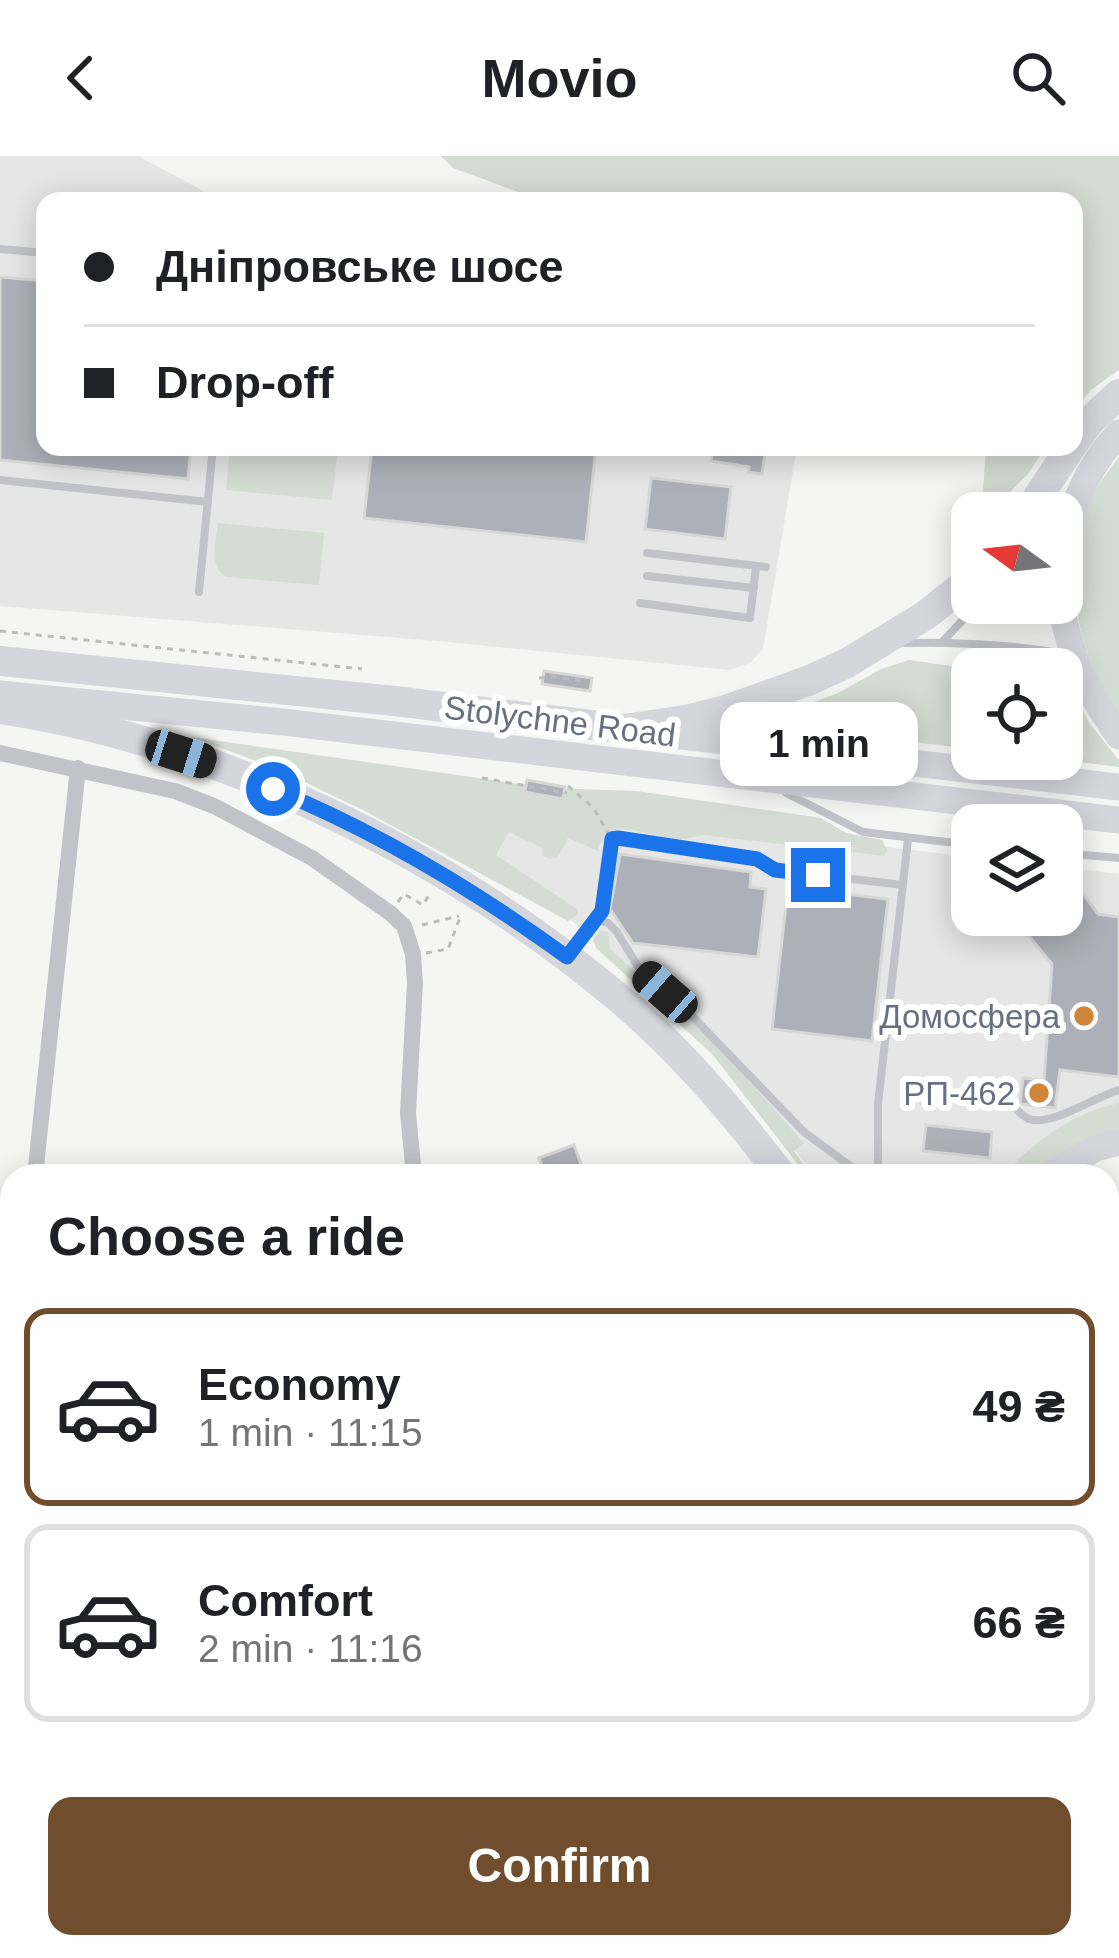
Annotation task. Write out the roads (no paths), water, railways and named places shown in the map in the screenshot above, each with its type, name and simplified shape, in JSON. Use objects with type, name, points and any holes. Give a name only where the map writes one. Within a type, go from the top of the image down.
[{"type":"highway","points":[[1083,431],[1119,394]]},
{"type":"highway","points":[[1041,492],[1066,456]]},
{"type":"highway","points":[[624,729],[685,720],[765,697],[847,663],[951,595]]},
{"type":"highway","name":"Stolychne Road","points":[[0,661],[624,729]]},
{"type":"highway","points":[[0,709],[135,740],[213,765],[303,801],[445,876],[511,916],[617,996],[690,1065],[773,1164]]},
{"type":"main road","points":[[1080,492],[1091,467],[1119,434]]},
{"type":"main road","points":[[1083,679],[1119,736]]},
{"type":"main road","name":"Stolychne Road","points":[[0,694],[283,722],[1119,820]]},
{"type":"main road","name":"Stolychne Road","points":[[624,729],[1119,787]]},
{"type":"main road","points":[[1067,1164],[1119,1142]]},
{"type":"street","points":[[0,753],[175,791],[214,806],[312,858],[404,926],[415,983],[408,1113],[413,1164]]},
{"type":"street","points":[[36,1164],[78,768]]},
{"type":"lane","points":[[0,249],[36,253]]},
{"type":"lane","points":[[200,592],[212,456]]},
{"type":"lane","points":[[0,480],[208,502]]},
{"type":"lane","points":[[640,603],[750,618],[761,566],[647,553]]},
{"type":"lane","points":[[647,576],[754,588]]},
{"type":"lane","points":[[942,642],[959,624]]},
{"type":"lane","points":[[878,644],[942,642],[1021,648]]},
{"type":"lane","points":[[758,778],[863,832],[951,843]]},
{"type":"lane","points":[[567,957],[602,911],[612,839],[757,859],[775,870],[903,885]]},
{"type":"lane","points":[[878,1164],[878,1104],[908,839]]},
{"type":"lane","points":[[1083,854],[1119,857]]},
{"type":"lane","points":[[597,920],[617,932],[640,970],[691,1015],[804,1132],[848,1164]]},
{"type":"lane","points":[[1001,1093],[1033,1121],[1048,1120],[1119,1090]]},
{"type":"place","name":"Домосфера","points":[[1084,1016]]},
{"type":"place","name":"РП-462","points":[[1039,1093]]}]
